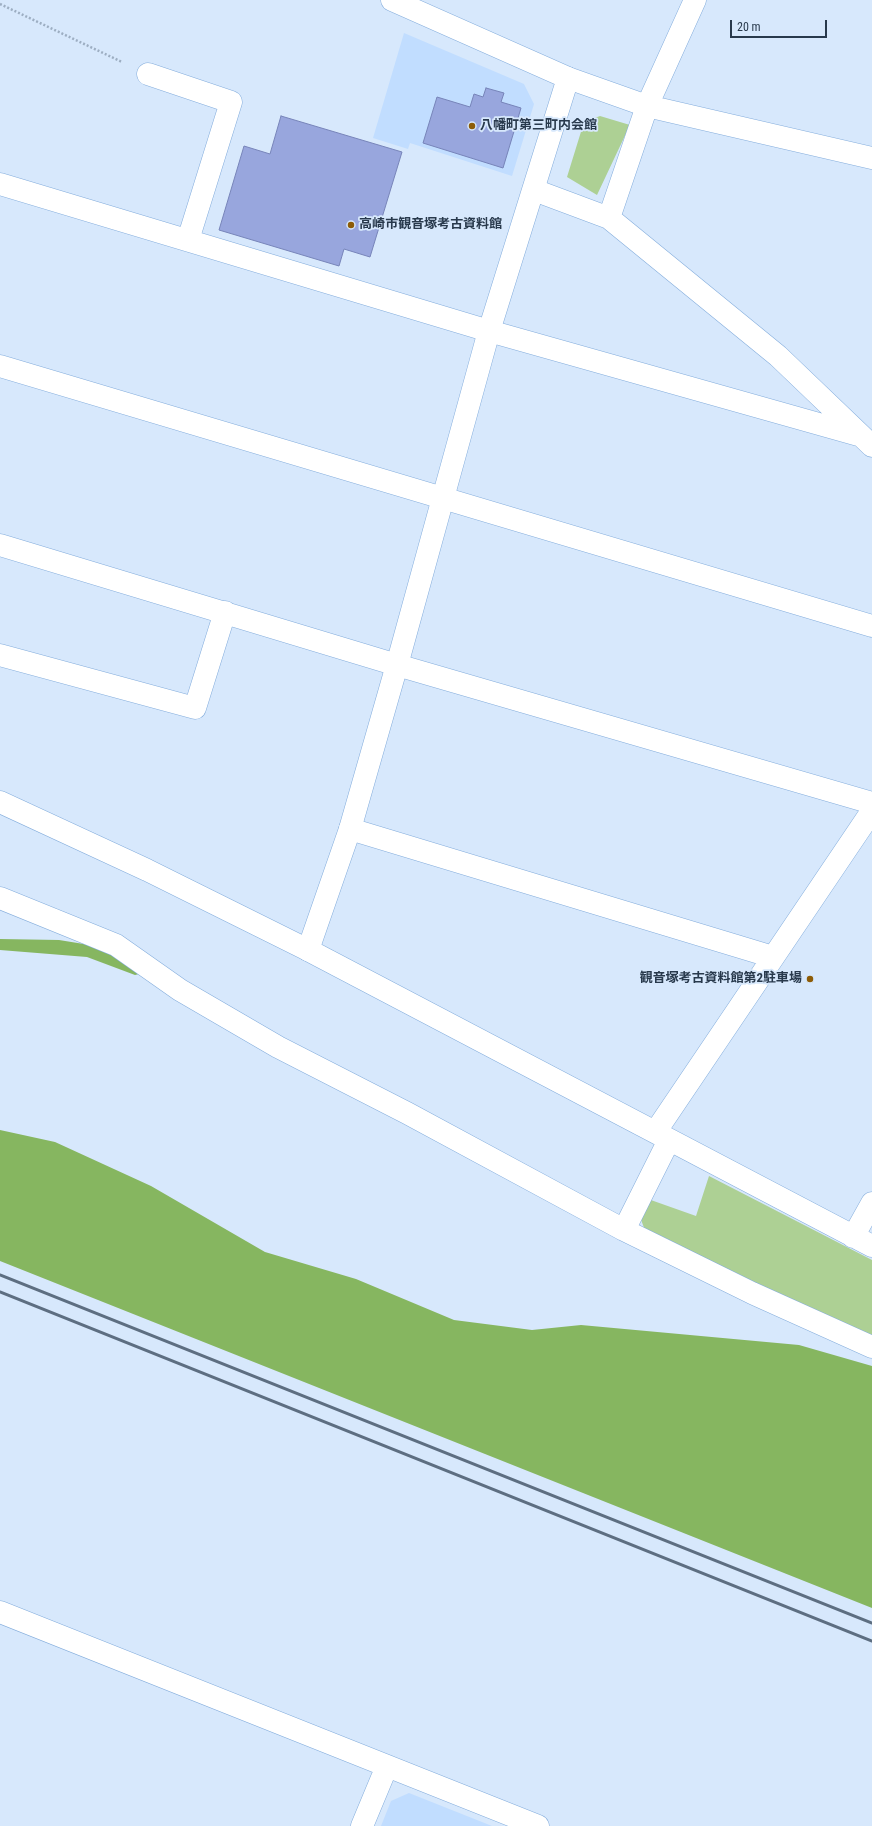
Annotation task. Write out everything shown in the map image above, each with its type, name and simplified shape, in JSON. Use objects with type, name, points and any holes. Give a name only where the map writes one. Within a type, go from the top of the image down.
[{"type":"street","points":[[392,0],[568,78],[647,106],[872,158]]},
{"type":"street","points":[[609,218],[647,106],[695,0]]},
{"type":"street","points":[[148,74],[231,102],[188,240]]},
{"type":"street","points":[[308,950],[350,828],[397,665],[488,331],[534,190],[568,78]]},
{"type":"street","points":[[0,184],[488,331],[865,440]]},
{"type":"street","points":[[534,190],[609,218],[778,356],[865,440]]},
{"type":"street","points":[[0,366],[872,626]]},
{"type":"street","points":[[0,545],[397,665],[872,803]]},
{"type":"street","points":[[0,655],[195,708],[225,612]]},
{"type":"street","points":[[1,804],[147,870],[308,950],[863,1242],[872,1203]]},
{"type":"street","points":[[624,1230],[662,1136],[773,958],[872,811]]},
{"type":"street","points":[[350,828],[773,958]]},
{"type":"street","points":[[0,898],[116,945],[180,990],[278,1047],[407,1113],[624,1230],[752,1293],[872,1347]]},
{"type":"street","points":[[0,1612],[538,1826]]},
{"type":"street","points":[[362,1826],[387,1766]]},
{"type":"path","points":[[0,4],[148,74]]},
{"type":"shaded area","points":[[404,33],[524,84],[534,104],[512,176],[410,143],[408,149],[373,138]]},
{"type":"shaded area","points":[[409,1793],[492,1826],[381,1826],[391,1801]]},
{"type":"green space","points":[[600,116],[630,125],[597,195],[567,177],[584,122]]},
{"type":"green space","points":[[0,939],[59,940],[96,946],[143,973],[135,975],[87,957],[0,950]]},
{"type":"green space","points":[[0,1130],[55,1142],[151,1186],[265,1252],[356,1279],[454,1320],[532,1330],[581,1325],[799,1345],[872,1366],[872,1608],[0,1261]]},
{"type":"green space","points":[[709,1176],[872,1260],[872,1338],[646,1233],[640,1217],[648,1199],[696,1216]]},
{"type":"building","name":"八幡町第三町内会館","points":[[486,88],[504,93],[501,102],[521,108],[503,168],[423,143],[437,97],[470,107],[474,94],[483,97]]},
{"type":"building","points":[[281,116],[402,152],[370,257],[344,249],[339,266],[219,230],[244,146],[270,154]]},
{"type":"railway","points":[[0,1275],[872,1623]]},
{"type":"railway","points":[[0,1292],[872,1641]]},
{"type":"place","name":"八幡町第三町内会館","points":[[472,126]]},
{"type":"place","name":"高崎市観音塚考古資料館","points":[[351,225]]},
{"type":"place","name":"観音塚考古資料館第2駐車場","points":[[810,979]]}]
